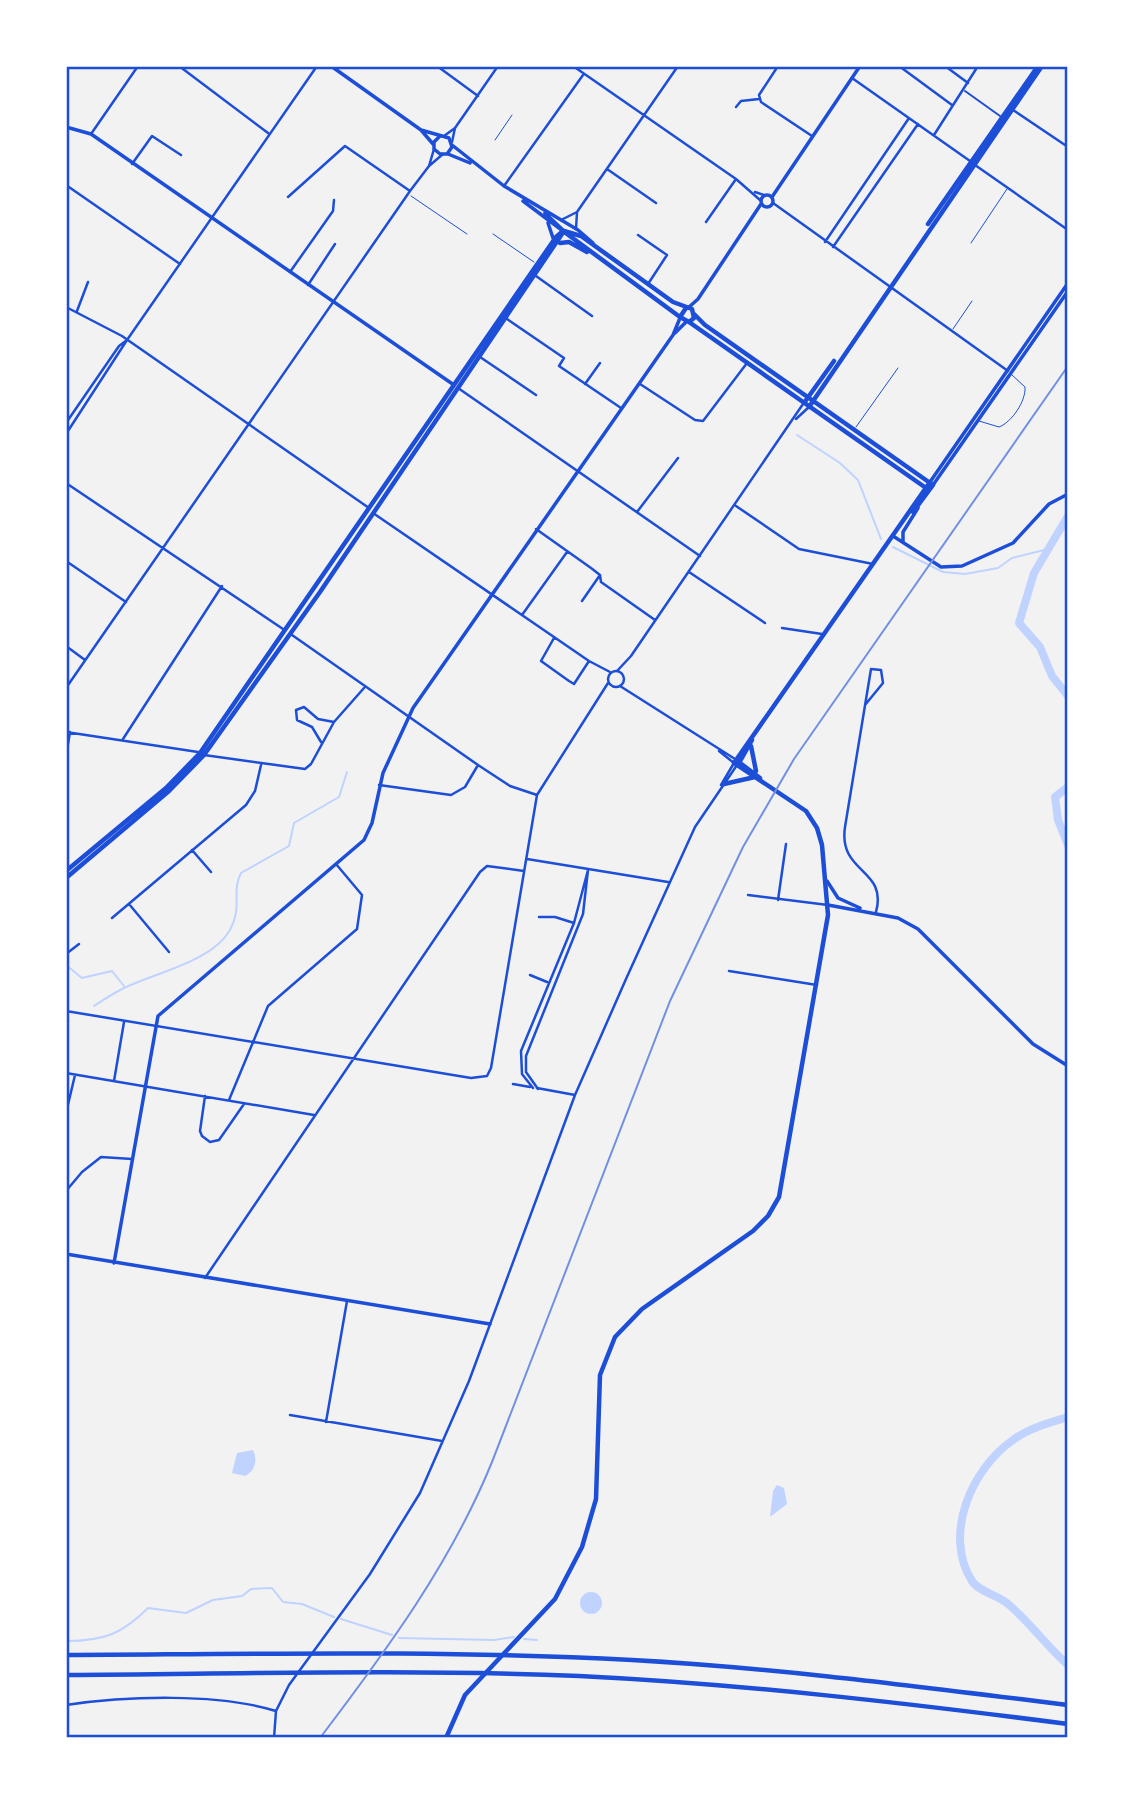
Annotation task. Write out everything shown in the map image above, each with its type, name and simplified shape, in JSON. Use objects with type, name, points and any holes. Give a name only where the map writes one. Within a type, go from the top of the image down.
[{"type":"main road","points":[[972,163],[1013,110],[1040,66]]},
{"type":"main road","points":[[806,405],[1002,117],[1040,66]]},
{"type":"main road","points":[[563,231],[575,233],[687,308],[854,429],[879,451]]},
{"type":"main road","points":[[456,387],[507,319],[563,231]]},
{"type":"main road","points":[[563,231],[806,405],[930,486]]},
{"type":"main road","points":[[66,878],[169,791],[202,754],[553,246],[571,242],[623,275]]},
{"type":"main road","points":[[680,317],[687,308]]},
{"type":"main road","points":[[687,322],[694,313]]},
{"type":"main road","points":[[906,519],[922,502],[930,486]]},
{"type":"main road","points":[[446,1738],[465,1695],[555,1599],[566,1583],[582,1547],[596,1499],[600,1375],[615,1337],[642,1309],[753,1231],[774,1207],[783,1184],[817,985],[828,905],[826,879],[817,828],[806,811],[737,763],[873,564],[930,486]]},
{"type":"main road","points":[[752,742],[752,762],[758,777]]},
{"type":"main road","points":[[66,871],[166,788],[202,754]]},
{"type":"main road","points":[[722,785],[758,777]]},
{"type":"main road","points":[[66,1656],[364,1653],[519,1655],[778,1671],[1068,1705]]},
{"type":"main road","points":[[66,1675],[384,1673],[650,1680],[833,1695],[1068,1724]]},
{"type":"street","points":[[91,134],[137,67],[126,66]]},
{"type":"street","points":[[179,66],[268,134]]},
{"type":"street","points":[[66,434],[84,398],[102,371],[127,340],[317,66]]},
{"type":"street","points":[[331,66],[421,130],[434,147],[445,154],[472,163]]},
{"type":"street","points":[[437,66],[478,96]]},
{"type":"street","points":[[429,166],[434,147],[442,136],[455,128],[499,66]]},
{"type":"street","points":[[573,66],[755,192],[768,195]]},
{"type":"street","points":[[561,220],[577,212],[678,66]]},
{"type":"street","points":[[759,99],[778,66]]},
{"type":"street","points":[[687,308],[698,299],[860,66]]},
{"type":"street","points":[[945,66],[968,83]]},
{"type":"street","points":[[934,135],[978,66]]},
{"type":"street","points":[[902,68],[952,105]]},
{"type":"street","points":[[504,186],[584,74]]},
{"type":"street","points":[[852,78],[1068,230]]},
{"type":"street","points":[[964,90],[1002,117]]},
{"type":"street","points":[[736,107],[741,101],[759,99],[812,136]]},
{"type":"street","points":[[1013,110],[1068,147]]},
{"type":"street","points":[[825,242],[909,118]]},
{"type":"street","points":[[833,247],[918,124]]},
{"type":"street","points":[[66,127],[91,134],[699,556]]},
{"type":"street","points":[[66,688],[409,193],[429,166],[445,154],[452,143],[455,128]]},
{"type":"street","points":[[421,130],[442,136],[472,163],[504,186],[576,229],[594,245]]},
{"type":"street","points":[[132,164],[152,136],[181,155]]},
{"type":"street","points":[[288,197],[345,146],[409,193]]},
{"type":"street","points":[[607,169],[656,203]]},
{"type":"street","points":[[706,222],[736,179]]},
{"type":"street","points":[[66,185],[180,264]]},
{"type":"street","points":[[755,192],[762,204]]},
{"type":"street","points":[[768,195],[773,205],[1009,372]]},
{"type":"street","points":[[520,197],[563,231]]},
{"type":"street","points":[[290,272],[333,211],[334,200]]},
{"type":"street","points":[[762,204],[773,205]]},
{"type":"street","points":[[535,206],[563,231]]},
{"type":"street","points":[[576,229],[577,212]]},
{"type":"street","points":[[544,218],[554,233],[553,246]]},
{"type":"street","points":[[638,235],[667,256],[648,284]]},
{"type":"street","points":[[308,285],[335,244]]},
{"type":"street","points":[[536,276],[592,316]]},
{"type":"street","points":[[77,311],[88,282]]},
{"type":"street","points":[[930,486],[976,423],[1068,282]]},
{"type":"street","points":[[930,486],[1068,291]]},
{"type":"street","points":[[694,313],[698,299]]},
{"type":"street","points":[[66,307],[127,340],[555,638],[610,672],[617,671],[626,663],[806,405]]},
{"type":"street","points":[[673,335],[680,317]]},
{"type":"street","points":[[507,319],[564,358],[559,366],[621,408]]},
{"type":"street","points":[[114,1263],[155,1026],[161,1013],[368,834],[379,785],[408,716],[621,408],[673,335],[687,322]]},
{"type":"street","points":[[68,426],[89,401],[127,340]]},
{"type":"street","points":[[480,357],[536,395]]},
{"type":"street","points":[[585,384],[600,363]]},
{"type":"street","points":[[639,384],[695,421],[703,421],[747,363]]},
{"type":"street","points":[[102,371],[107,374]]},
{"type":"street","points":[[84,398],[89,401]]},
{"type":"street","points":[[637,512],[678,458]]},
{"type":"street","points":[[66,483],[222,586],[364,688],[478,765],[510,786],[537,795]]},
{"type":"street","points":[[893,536],[941,567],[962,566],[1013,542],[1049,504],[1068,494]]},
{"type":"street","points":[[904,543],[903,531],[922,502]]},
{"type":"street","points":[[736,506],[799,549],[873,564]]},
{"type":"street","points":[[536,529],[600,575],[601,582],[656,620]]},
{"type":"street","points":[[522,615],[567,551]]},
{"type":"street","points":[[66,561],[126,602]]},
{"type":"street","points":[[689,572],[765,623]]},
{"type":"street","points":[[582,601],[600,575]]},
{"type":"street","points":[[123,740],[222,586]]},
{"type":"street","points":[[782,628],[825,635]]},
{"type":"street","points":[[555,638],[542,656],[542,664],[574,684],[589,661]]},
{"type":"street","points":[[66,646],[86,660]]},
{"type":"street","points":[[626,663],[624,681],[631,691]]},
{"type":"street","points":[[66,1011],[471,1078],[487,1076],[491,1068],[537,795],[603,696],[608,683],[599,667]]},
{"type":"street","points":[[865,705],[883,683],[881,670],[871,669],[865,705],[843,844],[847,855],[877,887],[880,898],[876,912]]},
{"type":"street","points":[[617,671],[623,674]]},
{"type":"street","points":[[607,678],[610,672]]},
{"type":"street","points":[[620,686],[624,681]]},
{"type":"street","points":[[608,683],[614,687]]},
{"type":"street","points":[[274,1738],[276,1711],[289,1685],[370,1574],[406,1518],[442,1441],[490,1324],[575,1095],[669,882],[703,812],[737,763],[631,691],[620,686],[614,687],[603,696]]},
{"type":"street","points":[[66,756],[68,732],[296,770],[311,764],[334,722],[364,688]]},
{"type":"street","points":[[321,742],[312,727],[297,720],[296,710],[304,707],[318,719],[334,722]]},
{"type":"street","points":[[112,918],[246,805],[256,791],[261,765]]},
{"type":"street","points":[[379,785],[451,795],[465,786],[478,765]]},
{"type":"street","points":[[778,900],[786,845]]},
{"type":"street","points":[[192,850],[211,872]]},
{"type":"street","points":[[527,859],[669,882]]},
{"type":"street","points":[[229,1100],[271,1003],[357,929],[362,895],[336,864]]},
{"type":"street","points":[[205,1278],[483,868],[524,871]]},
{"type":"street","points":[[533,1088],[522,1074],[520,1056],[547,982],[574,923],[587,870]]},
{"type":"street","points":[[538,1089],[526,1072],[526,1056],[583,914],[587,870]]},
{"type":"street","points":[[826,879],[838,898],[867,911]]},
{"type":"street","points":[[748,895],[876,912],[898,918],[918,929],[1033,1044],[1068,1066]]},
{"type":"street","points":[[129,904],[169,952]]},
{"type":"street","points":[[538,917],[574,923]]},
{"type":"street","points":[[66,954],[79,943]]},
{"type":"street","points":[[729,971],[817,985]]},
{"type":"street","points":[[530,975],[547,982]]},
{"type":"street","points":[[114,1081],[125,1021]]},
{"type":"street","points":[[66,1073],[314,1115]]},
{"type":"street","points":[[66,1113],[75,1074]]},
{"type":"street","points":[[513,1084],[575,1095]]},
{"type":"street","points":[[205,1096],[200,1131],[210,1142],[219,1140],[245,1103]]},
{"type":"street","points":[[66,1191],[82,1172],[101,1157],[132,1159]]},
{"type":"street","points":[[66,1254],[490,1324]]},
{"type":"street","points":[[326,1422],[347,1301]]},
{"type":"street","points":[[290,1415],[442,1441]]},
{"type":"street","points":[[66,1705],[111,1700],[218,1700],[246,1703],[276,1711]]},
{"type":"lane","points":[[495,140],[512,115]]},
{"type":"lane","points":[[971,243],[1008,187]]},
{"type":"lane","points":[[409,193],[467,234]]},
{"type":"lane","points":[[493,234],[538,265]]},
{"type":"lane","points":[[952,331],[972,301]]},
{"type":"lane","points":[[854,429],[898,368]]},
{"type":"lane","points":[[976,423],[983,421],[999,427],[1012,417],[1026,389],[1009,372]]},
{"type":"water","points":[[253,1450],[255,1461],[251,1471],[245,1476],[232,1473],[237,1453]]},
{"type":"water","points":[[777,1485],[784,1488],[787,1504],[770,1517],[773,1491]]},
{"type":"water","points":[[591,1592],[599,1595],[602,1603],[599,1611],[591,1614],[583,1611],[580,1603],[583,1595]]},
{"type":"waterway","points":[[797,435],[840,463],[858,480],[881,539]]},
{"type":"waterway","points":[[1068,516],[1034,573],[1019,623],[1040,647],[1052,676],[1068,696]]},
{"type":"waterway","points":[[893,547],[943,572],[965,574],[998,568],[1012,558],[1048,549]]},
{"type":"waterway","points":[[94,1006],[135,983],[196,959],[221,941],[234,921],[241,873],[289,846],[294,823],[339,797],[347,772]]},
{"type":"waterway","points":[[1068,787],[1055,797],[1058,820],[1068,845]]},
{"type":"waterway","points":[[66,965],[82,978],[112,971],[124,986]]},
{"type":"waterway","points":[[1068,1417],[1039,1426],[1019,1436],[998,1452],[974,1485],[966,1504],[960,1544],[964,1563],[975,1585],[1008,1604],[1068,1665]]},
{"type":"waterway","points":[[66,1641],[91,1640],[121,1630],[148,1608],[186,1613],[213,1600],[242,1596],[251,1589],[272,1588],[283,1602],[302,1604],[334,1617]]},
{"type":"waterway","points":[[341,1619],[392,1635]]},
{"type":"waterway","points":[[399,1638],[494,1640],[514,1637]]},
{"type":"waterway","points":[[524,1639],[537,1640]]},
{"type":"railway","points":[[320,1738],[415,1605],[437,1571],[476,1499],[670,1001],[743,847],[794,759],[1068,366]]}]
